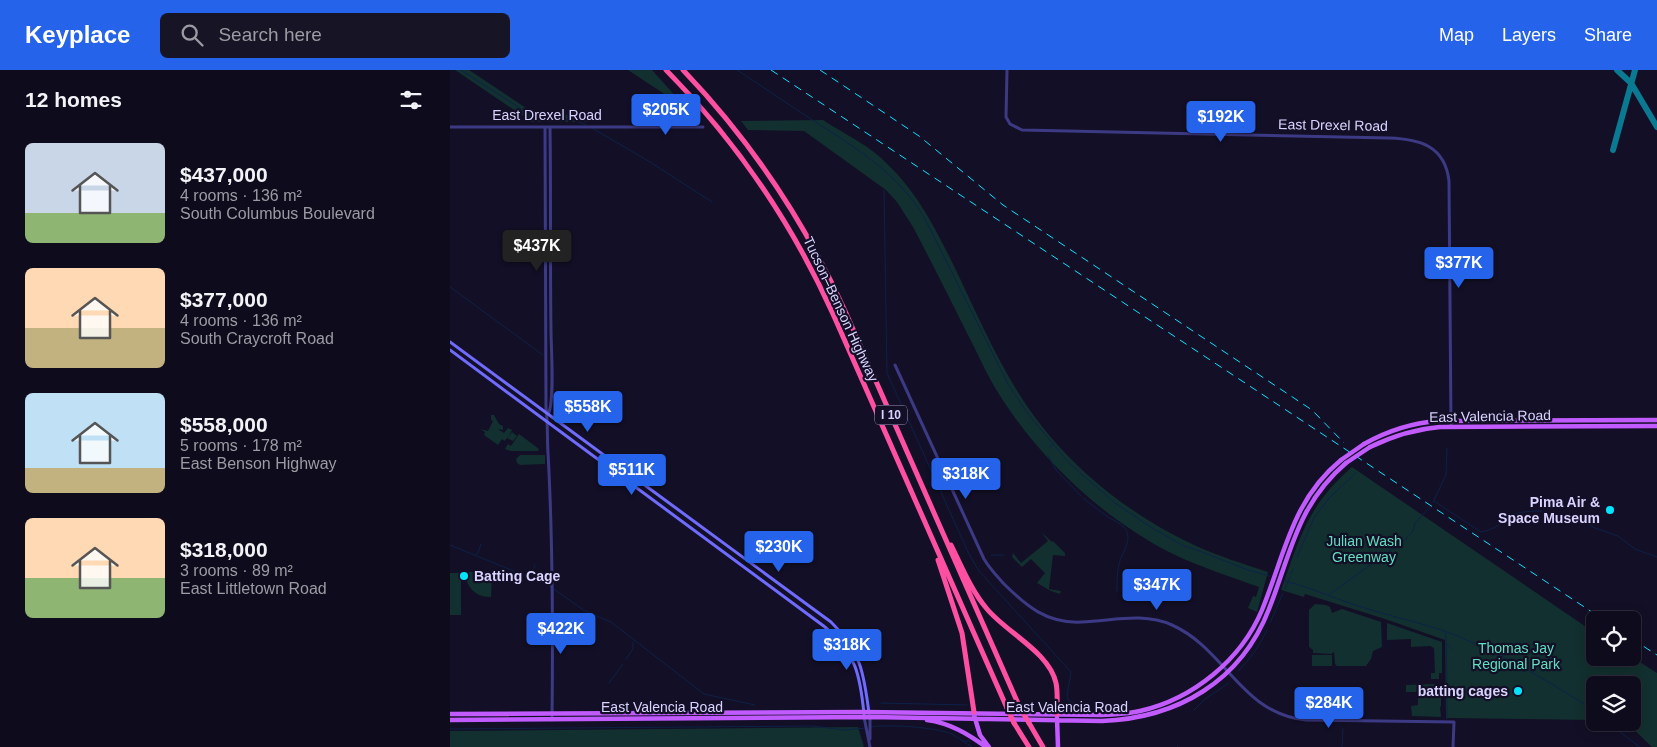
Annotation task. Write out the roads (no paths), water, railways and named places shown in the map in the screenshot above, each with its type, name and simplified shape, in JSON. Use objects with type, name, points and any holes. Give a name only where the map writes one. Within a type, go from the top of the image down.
[{"type":"highway","name":"Tucson–Benson Highway","points":[[666,70],[723,134],[770,198],[808,261],[838,324],[1007,708],[1029,747]]},
{"type":"highway","name":"Tucson–Benson Highway","points":[[683,70],[738,134],[781,194],[820,258],[1020,708],[1043,747]]},
{"type":"highway","points":[[906,449],[966,576],[978,597],[1002,624],[1048,665],[1056,687],[1057,717]]},
{"type":"highway","points":[[924,520],[960,627],[974,715]]},
{"type":"main road","points":[[450,342],[836,627],[849,642],[860,661],[865,682],[867,714]]},
{"type":"main road","points":[[450,350],[838,638],[846,648],[858,673],[867,714]]},
{"type":"main road","name":"East Valencia Road","points":[[1057,717],[1115,714],[1148,709],[1191,690],[1223,666],[1246,640],[1258,618],[1288,535],[1302,506],[1321,479],[1341,460],[1382,434],[1421,423],[1451,420],[1657,420]]},
{"type":"main road","name":"East Valencia Road","points":[[450,714],[867,714],[1057,717],[1116,720],[1158,713],[1199,695],[1228,672],[1247,651],[1263,624],[1296,531],[1306,510],[1324,484],[1346,463],[1370,447],[1397,435],[1451,426],[1657,426]]},
{"type":"main road","points":[[450,720],[484,718],[488,714]]},
{"type":"main road","name":"East Valencia Road","points":[[450,720],[867,714],[906,718],[974,715]]},
{"type":"main road","points":[[974,715],[980,735],[988,747]]},
{"type":"main road","points":[[1057,717],[1058,747]]},
{"type":"main road","points":[[906,718],[946,724],[988,747]]},
{"type":"street","name":"East Drexel Road","points":[[1007,70],[1007,120],[1017,128],[1028,130],[1402,138],[1417,140],[1427,144],[1446,165],[1449,181],[1451,420]]},
{"type":"street","name":"East Drexel Road","points":[[450,127],[703,127]]},
{"type":"street","points":[[547,127],[546,408],[548,414],[552,583],[552,720]]},
{"type":"street","points":[[895,365],[977,545],[991,571],[1013,594],[1032,610],[1068,622],[1138,617],[1164,622],[1189,634],[1247,692],[1261,704],[1276,713],[1306,720],[1454,722],[1454,747]]},
{"type":"street","points":[[1451,420],[1451,426]]},
{"type":"street","points":[[867,714],[868,728]]},
{"type":"waterway","points":[[461,70],[535,118],[574,120],[586,125]]},
{"type":"waterway","points":[[737,70],[859,150],[888,174],[913,201],[924,217],[1008,384],[1028,414],[1070,464],[1115,503],[1152,528],[1184,546],[1269,576]]},
{"type":"waterway","points":[[592,128],[650,162],[712,202]]},
{"type":"waterway","points":[[884,190],[887,373],[969,554],[979,571],[1071,672],[1068,700],[1084,708]]},
{"type":"waterway","points":[[450,287],[543,355]]},
{"type":"waterway","points":[[1050,448],[1053,443]]},
{"type":"waterway","points":[[1433,502],[1446,475],[1447,448]]},
{"type":"waterway","points":[[1048,456],[1057,471],[1081,496]]},
{"type":"waterway","points":[[1297,557],[1314,518],[1330,497],[1356,473]]},
{"type":"waterway","points":[[1083,498],[1124,527],[1127,532],[1128,541],[1118,567],[1117,591]]},
{"type":"waterway","points":[[1434,501],[1481,532],[1496,527],[1510,515],[1541,511],[1546,518],[1554,517],[1586,523],[1618,536],[1635,549],[1657,557]]},
{"type":"waterway","points":[[1330,594],[1405,540],[1413,531],[1415,523],[1430,507]]},
{"type":"waterway","points":[[476,554],[481,544]]},
{"type":"waterway","points":[[450,545],[548,585],[585,611],[611,622],[704,694],[755,705]]},
{"type":"waterway","points":[[991,555],[1004,555]]},
{"type":"waterway","points":[[530,578],[535,565]]},
{"type":"waterway","points":[[1291,574],[1293,569]]},
{"type":"waterway","points":[[1285,589],[1290,577]]},
{"type":"waterway","points":[[1285,581],[1358,606],[1455,635],[1492,651],[1586,705]]},
{"type":"waterway","points":[[1270,623],[1283,593]]},
{"type":"waterway","points":[[1238,671],[1254,652],[1267,630]]},
{"type":"waterway","points":[[1445,633],[1447,682]]},
{"type":"waterway","points":[[626,659],[633,649],[633,642]]},
{"type":"waterway","points":[[1447,644],[1452,649]]},
{"type":"waterway","points":[[609,683],[623,664]]},
{"type":"waterway","points":[[1194,710],[1205,699],[1229,683]]},
{"type":"waterway","points":[[1447,686],[1447,719]]},
{"type":"waterway","points":[[881,703],[967,705]]},
{"type":"waterway","points":[[450,729],[812,726],[845,730],[866,728]]},
{"type":"waterway","points":[[870,727],[900,726],[934,730],[952,734],[972,747]]},
{"type":"waterway","points":[[1342,747],[1343,729]]},
{"type":"waterway","points":[[1618,731],[1640,747]]},
{"type":"waterway","points":[[963,741],[970,741]]},
{"type":"railway","points":[[771,70],[1590,611]]},
{"type":"railway","points":[[820,70],[919,136],[1003,205],[1312,410],[1344,443]]},
{"type":"railway","points":[[1641,645],[1657,655]]},
{"type":"place","name":"Pima Air & Space Museum","points":[[1610,510]]},
{"type":"place","name":"Batting Cage","points":[[464,576]]},
{"type":"place","name":"batting cages","points":[[1518,691]]},
{"type":"park label","name":"Julian Wash Greenway","points":[[1364,550]]},
{"type":"park label","name":"Thomas Jay Regional Park","points":[[1516,656]]}]
